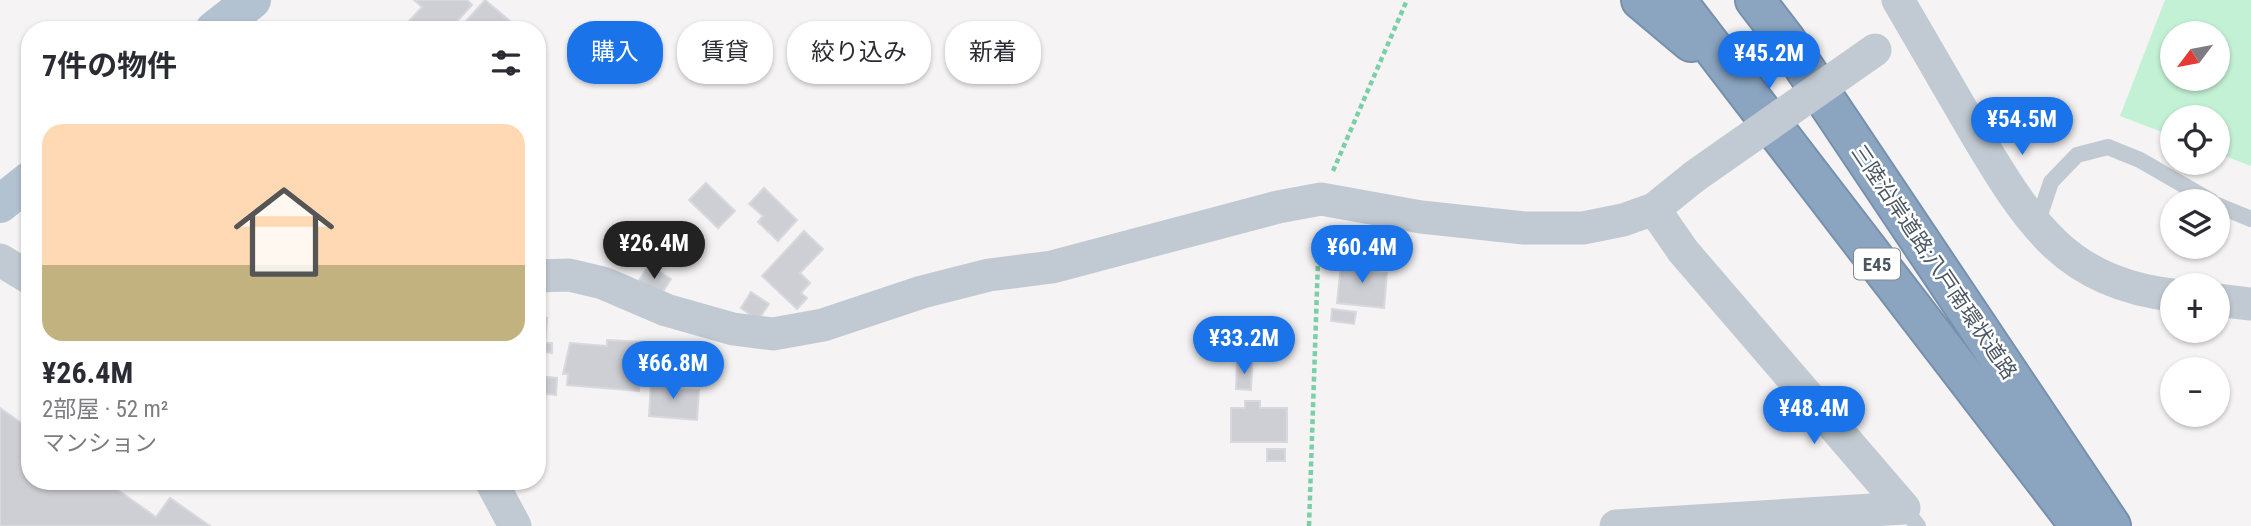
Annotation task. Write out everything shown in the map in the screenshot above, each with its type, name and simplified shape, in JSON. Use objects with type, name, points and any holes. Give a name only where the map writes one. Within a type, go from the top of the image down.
[{"type":"highway","points":[[1641,0],[1730,74]]},
{"type":"highway","name":"三陸沿岸道路;八戸南環状道路","points":[[1676,0],[1730,74],[2080,526]]},
{"type":"highway","name":"三陸沿岸道路;八戸南環状道路","points":[[1755,0],[1785,39],[2111,526]]},
{"type":"highway","points":[[1766,0],[1785,39]]},
{"type":"main road","points":[[225,21],[252,0]]},
{"type":"main road","points":[[0,204],[21,187]]},
{"type":"street","points":[[546,276],[569,275],[603,283],[666,310],[733,329],[773,334],[823,324],[922,292],[989,275],[1052,267],[1278,207],[1321,199],[1421,217],[1524,228],[1583,228],[1623,220],[1654,209],[1695,176],[1875,50],[1905,12],[1995,166],[2057,247],[2109,280],[2160,294]]},
{"type":"street","points":[[1654,209],[1683,251],[1911,517]]},
{"type":"street","points":[[0,260],[21,273]]},
{"type":"street","points":[[2230,302],[2251,304]]},
{"type":"street","points":[[496,490],[515,526]]},
{"type":"street","points":[[1616,526],[1911,517]]},
{"type":"lane","points":[[2037,224],[2051,182],[2077,155],[2108,147],[2140,160],[2190,189]]},
{"type":"lane","points":[[2230,210],[2251,219]]},
{"type":"path","points":[[1309,526],[1321,199],[1407,0]]},
{"type":"green space","points":[[2165,0],[2251,0],[2251,166],[2230,158],[2230,105],[2160,105],[2160,131],[2120,116]]},
{"type":"building","points":[[414,0],[467,0],[472,5],[457,21],[409,21],[422,7]]},
{"type":"building","points":[[485,0],[510,21],[466,21]]},
{"type":"building","points":[[706,183],[735,211],[718,228],[689,200]]},
{"type":"building","points":[[764,188],[797,220],[778,241],[758,222],[763,216],[749,204]]},
{"type":"building","points":[[804,231],[823,249],[800,273],[810,283],[801,293],[807,298],[797,309],[762,276]]},
{"type":"building","points":[[1357,260],[1375,261],[1374,272],[1387,273],[1384,308],[1337,303],[1341,264],[1356,265]]},
{"type":"building","points":[[649,265],[671,279],[660,296],[638,282]]},
{"type":"building","points":[[751,292],[769,304],[758,320],[741,308]]},
{"type":"building","points":[[1332,309],[1356,312],[1354,324],[1331,321]]},
{"type":"building","points":[[607,340],[643,342],[639,391],[567,385],[568,374],[563,374],[570,343],[607,346]]},
{"type":"building","points":[[546,343],[552,343],[552,353],[546,352]]},
{"type":"building","points":[[1237,363],[1252,364],[1251,390],[1236,389]]},
{"type":"building","points":[[546,377],[557,378],[556,395],[546,394]]},
{"type":"building","points":[[663,377],[680,378],[678,389],[699,390],[697,420],[649,416],[651,383],[663,384]]},
{"type":"building","points":[[1245,401],[1260,401],[1260,408],[1287,408],[1287,442],[1231,442],[1231,408],[1245,408]]},
{"type":"building","points":[[0,408],[21,423],[21,490],[118,490],[156,517],[170,498],[210,526],[0,526]]},
{"type":"building","points":[[1267,449],[1285,449],[1285,461],[1267,461]]}]
